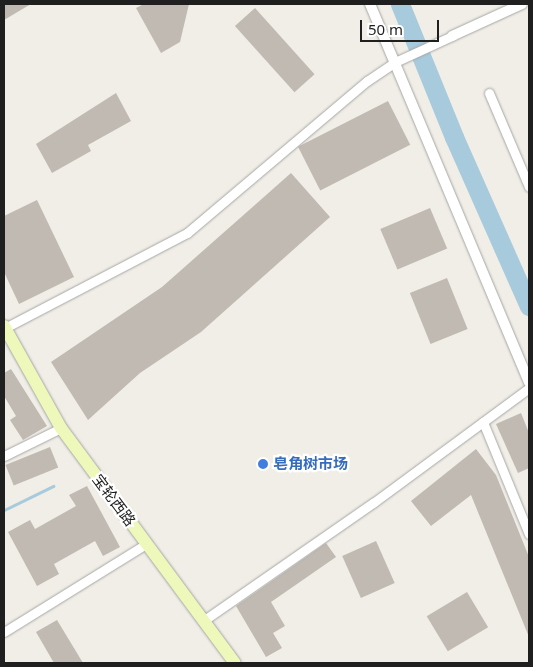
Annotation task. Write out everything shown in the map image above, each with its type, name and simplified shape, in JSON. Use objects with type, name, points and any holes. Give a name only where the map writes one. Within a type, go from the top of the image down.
[{"type":"main road","name":"宝轮西路","points":[[4,327],[60,428],[235,663]]},
{"type":"street","points":[[370,4],[529,382]]},
{"type":"street","points":[[4,327],[187,233],[367,81],[395,62],[522,4]]},
{"type":"street","points":[[489,93],[529,187]]},
{"type":"street","points":[[203,621],[529,388]]},
{"type":"street","points":[[483,422],[529,534]]},
{"type":"street","points":[[4,456],[60,428]]},
{"type":"street","points":[[4,632],[146,544]]},
{"type":"building","points":[[4,4],[31,4],[4,20]]},
{"type":"building","points":[[144,4],[189,4],[180,42],[161,53],[136,8]]},
{"type":"building","points":[[255,8],[315,74],[294,92],[235,26]]},
{"type":"building","points":[[116,93],[131,121],[88,145],[91,151],[52,173],[36,144]]},
{"type":"building","points":[[388,101],[410,145],[320,191],[298,147]]},
{"type":"building","points":[[291,173],[330,217],[201,332],[140,373],[88,420],[51,362],[162,287]]},
{"type":"building","points":[[37,200],[74,277],[19,304],[4,272],[4,216]]},
{"type":"building","points":[[430,208],[447,249],[397,270],[380,229]]},
{"type":"building","points":[[447,278],[468,329],[431,344],[410,293]]},
{"type":"building","points":[[11,369],[47,426],[23,440],[10,420],[16,416],[4,396],[4,373]]},
{"type":"building","points":[[521,413],[529,433],[529,468],[518,473],[496,424]]},
{"type":"building","points":[[50,447],[58,467],[14,485],[5,465]]},
{"type":"building","points":[[476,449],[496,475],[529,557],[529,637],[471,495],[431,526],[411,501]]},
{"type":"building","points":[[87,486],[120,547],[103,556],[95,541],[54,564],[59,574],[37,586],[8,532],[30,520],[35,529],[76,506],[69,495]]},
{"type":"building","points":[[376,541],[395,583],[361,598],[342,556]]},
{"type":"building","points":[[326,543],[336,557],[271,602],[285,626],[273,633],[282,648],[266,657],[236,606]]},
{"type":"building","points":[[467,592],[488,627],[448,651],[427,616]]},
{"type":"building","points":[[57,620],[83,663],[54,663],[36,632]]},
{"type":"waterway","points":[[400,4],[454,137],[529,306]]},
{"type":"waterway","points":[[4,510],[53,486]]},
{"type":"place","name":"皂角树市场","points":[[263,464]]}]
